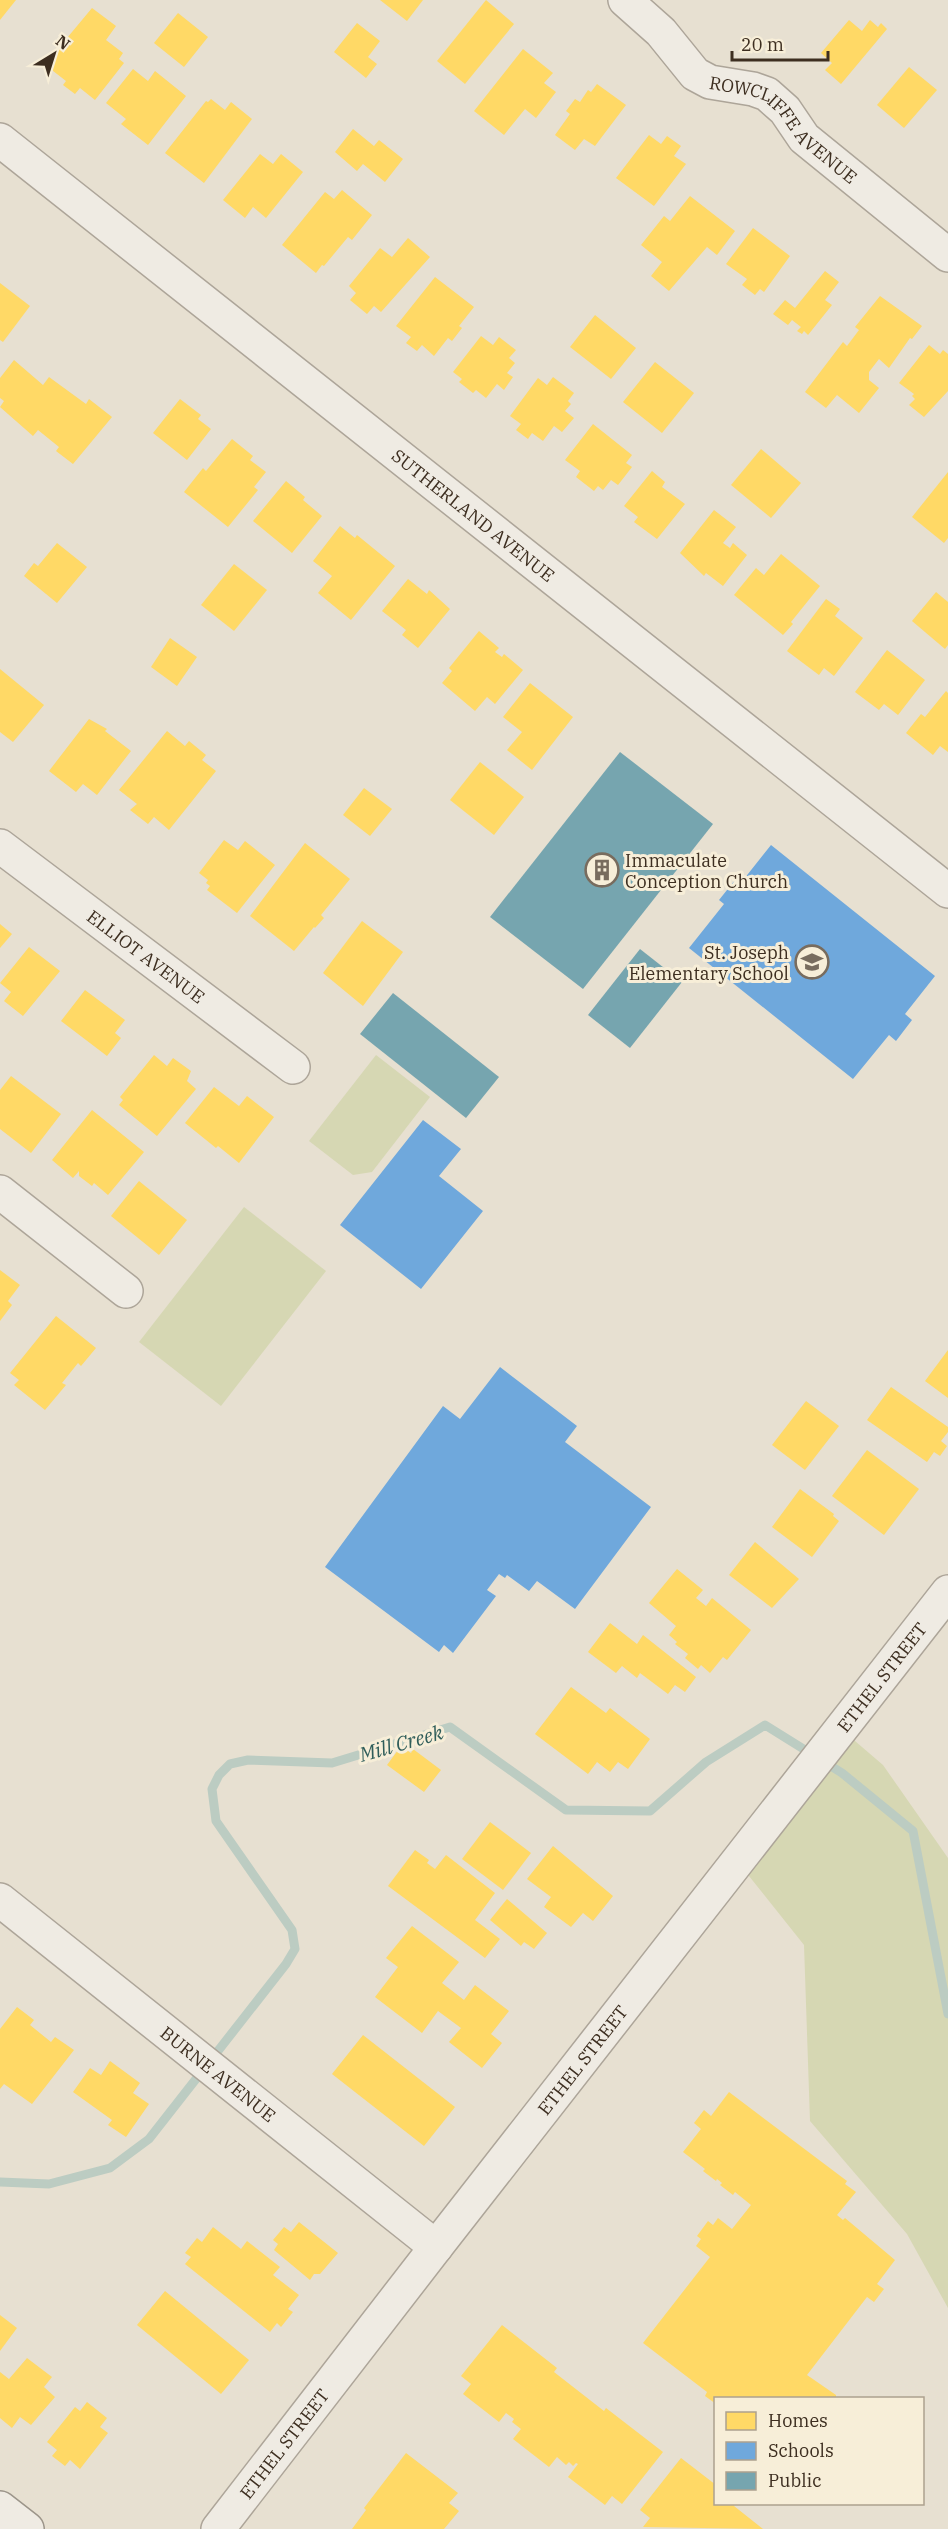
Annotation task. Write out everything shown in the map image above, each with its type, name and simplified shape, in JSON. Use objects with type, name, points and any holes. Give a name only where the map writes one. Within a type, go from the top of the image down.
[{"type":"street","name":"ROWCLIFFE AVENUE","points":[[625,0],[661,32],[695,74],[710,82],[753,89],[767,94],[785,110],[798,131],[817,150],[948,255]]},
{"type":"street","name":"SUTHERLAND AVENUE","points":[[0,140],[948,891]]},
{"type":"street","name":"ELLIOT AVENUE","points":[[0,846],[293,1067]]},
{"type":"street","points":[[0,1192],[126,1291]]},
{"type":"street","name":"ETHEL STREET","points":[[218,2529],[948,1592]]},
{"type":"street","name":"BURNE AVENUE","points":[[0,1900],[436,2247]]},
{"type":"street","points":[[0,2508],[27,2529]]},
{"type":"green space","points":[[376,1055],[430,1097],[372,1172],[353,1175],[309,1141]]},
{"type":"green space","points":[[244,1207],[326,1271],[221,1406],[139,1342]]},
{"type":"green space","points":[[848,1735],[883,1765],[948,1858],[948,2308],[907,2234],[810,2121],[804,1945],[745,1871]]},
{"type":"building: Homes","points":[[0,0],[16,0],[0,20]]},
{"type":"building: Homes","points":[[380,0],[423,0],[407,21]]},
{"type":"building: Homes","points":[[486,0],[514,24],[465,84],[437,61]]},
{"type":"building: Homes","points":[[92,8],[116,26],[106,40],[123,53],[119,59],[124,63],[95,100],[80,88],[75,94],[63,85],[66,81],[48,67],[50,64],[47,62]]},
{"type":"building: Homes","points":[[178,13],[208,37],[184,67],[154,43]]},
{"type":"building: Homes","points":[[849,20],[862,31],[870,20],[878,27],[881,23],[887,29],[841,84],[825,70],[832,63],[821,53]]},
{"type":"building: Homes","points":[[357,23],[380,41],[368,57],[377,64],[366,78],[334,52]]},
{"type":"building: Homes","points":[[523,49],[553,73],[544,83],[556,92],[536,118],[525,109],[504,135],[474,111]]},
{"type":"building: Homes","points":[[909,67],[937,90],[904,128],[877,105]]},
{"type":"building: Homes","points":[[133,69],[148,81],[155,71],[186,96],[148,145],[121,124],[126,119],[106,103]]},
{"type":"building: Homes","points":[[597,84],[626,105],[595,146],[584,139],[575,150],[555,135],[570,114],[566,111],[575,99],[580,102],[588,90],[591,92]]},
{"type":"building: Homes","points":[[211,99],[225,110],[231,102],[252,119],[204,183],[165,153],[206,101]]},
{"type":"building: Homes","points":[[353,129],[374,146],[379,140],[403,159],[385,182],[363,164],[357,171],[335,152]]},
{"type":"building: Homes","points":[[649,135],[661,144],[667,136],[681,146],[674,156],[686,164],[654,206],[616,178]]},
{"type":"building: Homes","points":[[260,154],[273,164],[281,154],[303,172],[266,218],[253,207],[245,218],[223,200]]},
{"type":"building: Homes","points":[[342,190],[372,215],[352,240],[348,237],[316,273],[282,245],[325,192],[334,199]]},
{"type":"building: Homes","points":[[690,196],[735,231],[717,255],[707,247],[669,291],[651,276],[662,262],[641,245],[664,216],[670,221]]},
{"type":"building: Homes","points":[[753,228],[790,256],[764,292],[760,289],[755,295],[742,285],[747,279],[726,264]]},
{"type":"building: Homes","points":[[408,238],[430,257],[381,312],[374,306],[367,314],[350,300],[356,293],[349,286],[380,248],[392,257]]},
{"type":"building: Homes","points":[[825,271],[839,282],[825,300],[832,305],[808,335],[804,331],[802,334],[797,331],[801,327],[792,320],[788,325],[773,314],[785,300],[795,308]]},
{"type":"building: Homes","points":[[435,277],[474,307],[459,326],[462,328],[452,341],[448,338],[434,356],[422,345],[417,351],[406,343],[411,337],[396,326]]},
{"type":"building: Homes","points":[[0,283],[30,306],[3,342],[0,340]]},
{"type":"building: Homes","points":[[880,296],[922,326],[912,339],[910,338],[889,368],[879,359],[869,372],[869,380],[879,388],[859,413],[837,395],[826,408],[805,392],[843,342],[847,346],[859,330],[855,327]]},
{"type":"building: Homes","points":[[595,315],[636,348],[611,379],[570,347]]},
{"type":"building: Homes","points":[[481,336],[493,345],[499,337],[516,350],[509,358],[515,363],[507,373],[513,377],[504,390],[497,384],[486,398],[476,390],[473,393],[459,382],[462,379],[453,372]]},
{"type":"building: Homes","points":[[929,345],[940,354],[943,350],[948,354],[948,391],[924,417],[909,405],[915,399],[912,396],[914,394],[899,383]]},
{"type":"building: Homes","points":[[14,360],[43,385],[49,377],[86,404],[89,399],[112,417],[73,464],[56,451],[59,447],[38,430],[33,436],[0,407],[4,401],[0,398],[0,378]]},
{"type":"building: Homes","points":[[655,362],[694,393],[662,433],[623,402]]},
{"type":"building: Homes","points":[[553,377],[574,393],[568,401],[571,404],[565,411],[574,418],[562,432],[554,426],[543,441],[532,433],[528,439],[516,430],[521,424],[510,416],[538,378],[547,385]]},
{"type":"building: Homes","points":[[180,399],[201,415],[198,419],[211,429],[187,460],[153,433]]},
{"type":"building: Homes","points":[[593,424],[632,455],[626,463],[632,467],[618,485],[611,480],[603,490],[598,486],[594,491],[576,477],[580,471],[565,460]]},
{"type":"building: Homes","points":[[232,439],[253,456],[250,460],[266,472],[254,487],[258,490],[228,527],[184,492],[203,468],[206,471]]},
{"type":"building: Homes","points":[[761,449],[801,483],[771,518],[731,485]]},
{"type":"building: Homes","points":[[652,471],[665,482],[662,487],[685,504],[657,539],[634,522],[638,517],[624,506]]},
{"type":"building: Homes","points":[[948,472],[948,538],[944,543],[912,517]]},
{"type":"building: Homes","points":[[286,481],[322,516],[292,553],[253,521]]},
{"type":"building: Homes","points":[[714,510],[736,527],[723,543],[730,548],[733,543],[747,555],[723,586],[706,573],[704,576],[680,553]]},
{"type":"building: Homes","points":[[340,526],[355,538],[357,535],[395,566],[351,620],[318,593],[332,576],[313,561]]},
{"type":"building: Homes","points":[[57,543],[87,567],[57,603],[24,576],[34,563],[38,566]]},
{"type":"building: Homes","points":[[781,554],[820,586],[783,635],[734,595],[756,568],[764,575]]},
{"type":"building: Homes","points":[[234,564],[267,590],[234,631],[201,605]]},
{"type":"building: Homes","points":[[408,579],[427,594],[429,590],[450,609],[418,648],[402,635],[406,630],[382,611]]},
{"type":"building: Homes","points":[[936,592],[948,602],[948,645],[945,649],[912,621]]},
{"type":"building: Homes","points":[[826,599],[840,609],[835,616],[863,638],[834,676],[824,668],[819,675],[787,651]]},
{"type":"building: Homes","points":[[479,631],[499,648],[495,652],[502,657],[504,654],[523,670],[495,704],[487,697],[475,711],[442,683],[452,671],[449,668]]},
{"type":"building: Homes","points":[[170,638],[197,657],[177,686],[151,667]]},
{"type":"building: Homes","points":[[887,650],[925,680],[898,715],[884,704],[879,710],[855,692]]},
{"type":"building: Homes","points":[[0,669],[44,705],[13,742],[0,732]]},
{"type":"building: Homes","points":[[530,683],[573,717],[532,770],[507,750],[522,732],[503,717]]},
{"type":"building: Homes","points":[[946,691],[948,693],[948,752],[940,746],[933,755],[906,733],[921,714],[925,717]]},
{"type":"building: Homes","points":[[89,719],[107,729],[105,731],[131,751],[97,795],[83,784],[76,792],[49,771]]},
{"type":"building: Homes","points":[[167,731],[185,746],[189,741],[206,755],[202,760],[216,771],[169,830],[154,817],[148,824],[130,810],[137,804],[119,790]]},
{"type":"building: Homes","points":[[480,762],[524,797],[494,835],[450,800]]},
{"type":"building: Homes","points":[[364,788],[392,809],[370,836],[343,815]]},
{"type":"building: Homes","points":[[224,840],[238,850],[245,841],[275,865],[237,913],[207,890],[210,886],[206,883],[208,880],[199,873]]},
{"type":"building: Homes","points":[[305,843],[350,879],[321,915],[324,918],[294,951],[250,916]]},
{"type":"building: Homes","points":[[362,921],[403,952],[363,1006],[323,973]]},
{"type":"building: Homes","points":[[0,924],[12,934],[0,948]]},
{"type":"building: Homes","points":[[29,947],[60,971],[23,1016],[4,1001],[11,992],[0,983]]},
{"type":"building: Homes","points":[[85,990],[125,1020],[115,1033],[121,1038],[107,1056],[61,1021]]},
{"type":"building: Homes","points":[[154,1055],[167,1066],[173,1058],[191,1071],[187,1081],[196,1089],[157,1136],[119,1105],[123,1100],[120,1097]]},
{"type":"building: Homes","points":[[11,1076],[61,1114],[31,1153],[0,1129],[0,1090]]},
{"type":"building: Homes","points":[[214,1087],[239,1106],[247,1096],[274,1117],[239,1163],[185,1123]]},
{"type":"building: Homes","points":[[92,1110],[144,1152],[108,1195],[94,1183],[92,1186],[79,1176],[79,1171],[73,1178],[52,1160]]},
{"type":"building: Homes","points":[[139,1181],[187,1220],[159,1255],[111,1216]]},
{"type":"building: Homes","points":[[0,1270],[20,1285],[8,1301],[12,1305],[0,1321]]},
{"type":"building: Homes","points":[[56,1316],[96,1348],[81,1366],[78,1363],[62,1383],[66,1385],[45,1410],[14,1385],[19,1380],[10,1373]]},
{"type":"building: Homes","points":[[948,1350],[948,1398],[925,1381]]},
{"type":"building: Homes","points":[[891,1387],[948,1427],[948,1432],[941,1441],[947,1446],[940,1456],[934,1452],[927,1462],[867,1420]]},
{"type":"building: Homes","points":[[806,1401],[839,1426],[805,1470],[772,1445]]},
{"type":"building: Homes","points":[[867,1450],[919,1489],[884,1535],[832,1496]]},
{"type":"building: Homes","points":[[800,1489],[834,1514],[833,1516],[839,1521],[812,1557],[772,1527]]},
{"type":"building: Homes","points":[[755,1542],[799,1579],[772,1608],[729,1575]]},
{"type":"building: Homes","points":[[677,1569],[703,1590],[696,1598],[706,1606],[712,1598],[751,1630],[727,1660],[723,1657],[710,1673],[701,1665],[698,1669],[685,1658],[688,1654],[675,1644],[677,1642],[669,1635],[676,1626],[649,1603]]},
{"type":"building: Homes","points":[[610,1623],[637,1644],[643,1635],[696,1677],[685,1692],[675,1685],[668,1694],[640,1673],[637,1678],[622,1666],[616,1673],[588,1652]]},
{"type":"building: Homes","points":[[571,1687],[606,1713],[610,1708],[650,1739],[628,1769],[618,1762],[610,1772],[597,1762],[588,1774],[535,1734]]},
{"type":"building: Homes","points":[[401,1746],[411,1753],[413,1749],[441,1770],[424,1792],[387,1765]]},
{"type":"building: Homes","points":[[490,1822],[531,1853],[503,1890],[462,1859]]},
{"type":"building: Homes","points":[[553,1846],[613,1896],[593,1921],[583,1913],[571,1927],[544,1907],[551,1897],[527,1879]]},
{"type":"building: Homes","points":[[415,1850],[429,1860],[427,1863],[435,1869],[446,1855],[495,1893],[475,1920],[500,1939],[485,1958],[388,1886]]},
{"type":"building: Homes","points":[[507,1899],[547,1933],[534,1949],[524,1942],[521,1946],[490,1920]]},
{"type":"building: Homes","points":[[412,1926],[459,1962],[442,1983],[464,2000],[475,1985],[509,2011],[491,2034],[502,2043],[482,2068],[449,2042],[461,2028],[438,2011],[422,2033],[375,1997],[398,1967],[386,1958]]},
{"type":"building: Homes","points":[[17,2007],[34,2020],[30,2025],[51,2042],[55,2037],[74,2050],[32,2104],[4,2084],[0,2089],[0,2029]]},
{"type":"building: Homes","points":[[363,2035],[455,2107],[424,2146],[332,2074]]},
{"type":"building: Homes","points":[[110,2061],[140,2083],[133,2093],[149,2104],[126,2137],[108,2125],[112,2120],[73,2092],[90,2068],[101,2075]]},
{"type":"building: Homes","points":[[729,2092],[847,2181],[845,2184],[856,2192],[837,2215],[843,2220],[845,2218],[895,2260],[877,2284],[884,2289],[874,2302],[867,2297],[807,2375],[836,2397],[714,2397],[714,2403],[705,2396],[707,2392],[643,2343],[710,2257],[696,2246],[701,2239],[697,2236],[708,2221],[713,2225],[718,2218],[732,2229],[751,2205],[735,2192],[733,2195],[720,2185],[722,2183],[703,2171],[705,2169],[683,2152],[701,2129],[694,2123],[704,2110],[711,2116]]},
{"type":"building: Homes","points":[[299,2222],[338,2253],[320,2274],[314,2274],[310,2280],[274,2250],[278,2244],[273,2240],[284,2227],[291,2232]]},
{"type":"building: Homes","points":[[213,2227],[241,2249],[247,2241],[280,2267],[273,2275],[299,2295],[288,2309],[293,2312],[281,2327],[277,2323],[270,2332],[185,2264],[191,2257],[185,2253],[197,2238],[202,2242]]},
{"type":"building: Homes","points":[[165,2291],[249,2360],[221,2394],[137,2325]]},
{"type":"building: Homes","points":[[0,2315],[17,2328],[0,2351]]},
{"type":"building: Homes","points":[[502,2325],[557,2368],[554,2372],[604,2411],[606,2408],[663,2452],[622,2504],[612,2496],[605,2505],[568,2477],[578,2464],[573,2466],[569,2462],[566,2465],[557,2457],[549,2467],[513,2439],[521,2429],[512,2422],[514,2419],[506,2413],[499,2422],[463,2394],[471,2384],[461,2376]]},
{"type":"building: Homes","points":[[27,2358],[52,2377],[44,2387],[55,2397],[31,2425],[20,2417],[12,2428],[0,2418],[0,2372],[9,2379]]},
{"type":"building: Homes","points":[[87,2402],[107,2418],[100,2427],[108,2433],[80,2469],[70,2460],[65,2466],[52,2456],[57,2450],[47,2442],[75,2407],[80,2411]]},
{"type":"building: Homes","points":[[406,2453],[458,2493],[449,2503],[459,2511],[444,2529],[352,2529],[366,2510],[364,2508]]},
{"type":"building: Homes","points":[[681,2458],[714,2483],[714,2505],[734,2505],[763,2529],[643,2527],[650,2518],[640,2510]]},
{"type":"building: Schools","name":"St. Joseph Elementary School","points":[[771,845],[935,976],[905,1014],[912,1020],[896,1041],[889,1035],[853,1079],[689,948],[724,904],[719,900],[739,875],[744,879]]},
{"type":"building: Schools","points":[[423,1120],[461,1149],[439,1176],[483,1211],[421,1289],[340,1225]]},
{"type":"building: Schools","points":[[500,1367],[577,1426],[565,1442],[651,1507],[575,1609],[537,1581],[529,1591],[507,1575],[505,1578],[499,1574],[487,1590],[496,1596],[453,1653],[444,1645],[439,1652],[325,1567],[443,1406],[460,1419]]},
{"type":"building: Public","name":"Immaculate Conception Church","points":[[620,752],[713,824],[583,989],[490,917]]},
{"type":"building: Public","points":[[640,949],[682,982],[630,1048],[588,1015]]},
{"type":"building: Public","points":[[393,993],[499,1077],[466,1118],[360,1034]]},
{"type":"waterway","name":"Mill Creek","points":[[0,2182],[49,2184],[110,2168],[149,2139],[286,1964],[295,1949],[292,1930],[216,1821],[212,1789],[219,1775],[230,1764],[248,1760],[332,1763],[450,1727],[566,1810],[650,1811],[706,1762],[765,1725],[842,1773],[913,1831],[948,2014]]},
{"type":"place","name":"Immaculate Conception Church","points":[[602,870]]},
{"type":"place","name":"St. Joseph Elementary School","points":[[812,962]]}]
